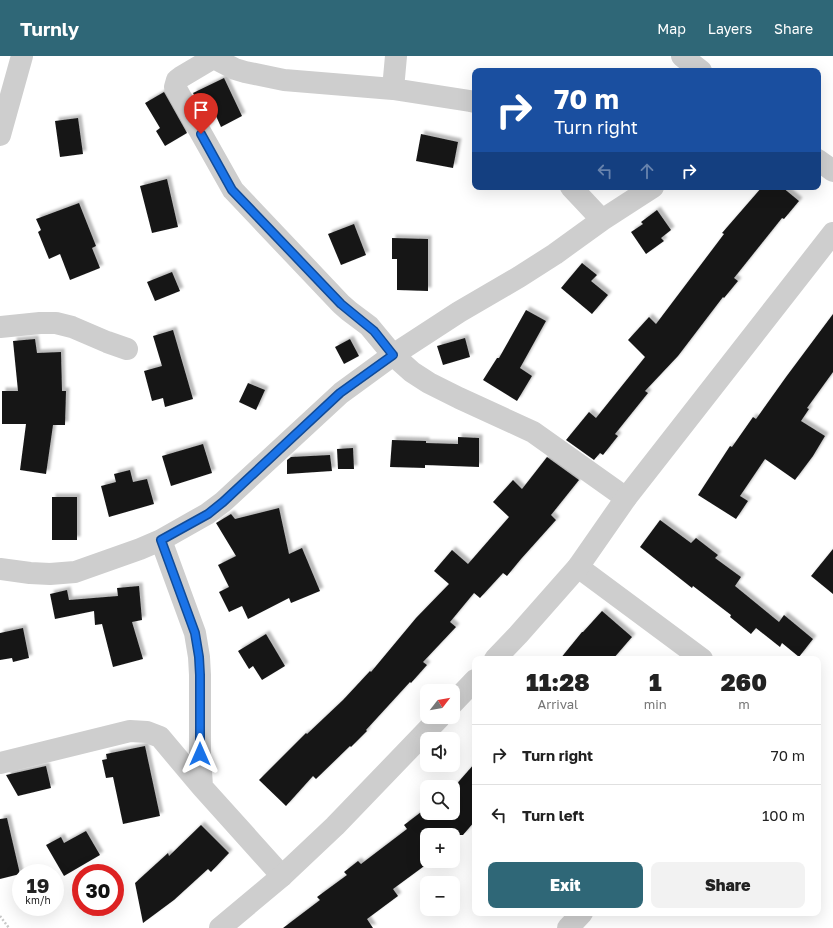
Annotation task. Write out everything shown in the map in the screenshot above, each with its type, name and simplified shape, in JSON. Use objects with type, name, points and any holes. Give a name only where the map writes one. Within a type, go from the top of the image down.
[{"type":"street","points":[[0,135],[22,56]]},
{"type":"street","points":[[394,89],[396,56]]},
{"type":"street","points":[[682,56],[697,68]]},
{"type":"street","points":[[472,101],[394,89],[284,80],[235,69],[211,57],[181,77],[175,87],[232,190],[341,304],[374,331],[393,355],[412,372],[428,382],[532,432],[626,498]]},
{"type":"street","points":[[821,162],[833,171]]},
{"type":"street","points":[[574,190],[602,220]]},
{"type":"street","points":[[0,569],[50,574],[75,572],[161,540],[208,514],[223,502],[340,393],[393,355],[459,312],[555,254],[602,220],[648,190]]},
{"type":"street","points":[[498,656],[578,566],[626,498],[833,233]]},
{"type":"street","points":[[0,326],[56,323],[72,327],[107,342],[127,348]]},
{"type":"street","points":[[161,540],[195,633],[199,657],[200,754],[202,787]]},
{"type":"street","points":[[578,566],[698,656]]},
{"type":"street","points":[[460,696],[472,683]]},
{"type":"street","points":[[220,928],[282,876],[335,826],[433,724]]},
{"type":"street","points":[[0,763],[130,731],[147,732],[160,737],[202,787],[282,876]]},
{"type":"street","points":[[568,928],[579,916]]},
{"type":"path","points":[[0,916],[9,928]]},
{"type":"building","points":[[224,78],[242,116],[221,127],[216,116],[208,120],[193,93]]},
{"type":"building","points":[[164,92],[187,133],[165,146],[156,131],[160,128],[145,103]]},
{"type":"building","points":[[78,118],[83,154],[60,157],[55,121]]},
{"type":"building","points":[[421,134],[458,142],[453,168],[416,161]]},
{"type":"building","points":[[167,179],[178,227],[152,233],[140,186]]},
{"type":"building","points":[[759,190],[786,190],[799,201],[784,219],[782,218],[734,278],[738,281],[724,298],[723,297],[678,356],[645,391],[648,393],[615,434],[618,436],[603,455],[600,453],[594,460],[566,440],[589,412],[596,418],[645,357],[628,340],[649,317],[656,324],[724,234],[722,233]]},
{"type":"building","points":[[79,203],[96,246],[92,248],[100,268],[70,280],[60,254],[49,259],[38,232],[41,230],[36,219]]},
{"type":"building","points":[[657,210],[671,230],[661,238],[664,241],[646,254],[631,232],[643,224],[641,222]]},
{"type":"building","points":[[354,224],[366,255],[341,265],[328,234]]},
{"type":"building","points":[[392,238],[428,239],[428,291],[397,290],[397,259],[392,259]]},
{"type":"building","points":[[582,263],[597,275],[591,281],[608,295],[592,314],[561,288]]},
{"type":"building","points":[[172,272],[180,291],[155,301],[147,282]]},
{"type":"building","points":[[526,310],[546,321],[520,368],[532,376],[517,401],[483,380],[497,358],[499,358]]},
{"type":"building","points":[[833,314],[833,372],[807,408],[809,409],[801,421],[825,436],[813,456],[795,480],[765,459],[740,496],[748,501],[736,519],[698,495],[730,446],[732,447],[753,417],[756,419]]},
{"type":"building","points":[[173,330],[193,399],[165,407],[163,398],[152,401],[144,371],[162,366],[153,336]]},
{"type":"building","points":[[465,338],[470,357],[443,365],[437,346]]},
{"type":"building","points":[[35,339],[37,353],[61,352],[62,391],[66,391],[65,425],[53,425],[46,474],[20,470],[26,424],[2,424],[2,391],[18,391],[13,341]]},
{"type":"building","points":[[350,339],[359,356],[344,364],[335,347]]},
{"type":"building","points":[[248,383],[265,390],[256,410],[239,402]]},
{"type":"building","points":[[458,437],[479,438],[479,467],[425,465],[425,468],[390,467],[392,440],[458,444]]},
{"type":"building","points":[[203,444],[212,473],[171,486],[162,456]]},
{"type":"building","points":[[353,448],[354,469],[338,469],[337,449]]},
{"type":"building","points":[[330,455],[332,471],[287,474],[287,460],[291,457]]},
{"type":"building","points":[[547,457],[579,480],[551,515],[556,520],[507,576],[503,573],[480,598],[474,593],[450,622],[456,627],[423,662],[427,665],[351,747],[350,746],[316,779],[313,776],[286,806],[259,780],[306,733],[307,734],[343,700],[370,671],[371,672],[416,618],[449,584],[434,571],[452,550],[468,564],[509,517],[493,502],[513,480],[522,489]]},
{"type":"building","points":[[130,470],[133,482],[147,479],[154,504],[109,517],[101,486],[116,482],[114,474]]},
{"type":"building","points":[[52,497],[77,497],[77,540],[52,540]]},
{"type":"building","points":[[279,508],[289,554],[302,548],[320,591],[291,603],[289,598],[248,619],[242,606],[229,612],[219,592],[229,587],[218,565],[236,556],[216,523],[231,514],[235,519]]},
{"type":"building","points":[[660,520],[691,543],[696,538],[718,555],[715,558],[741,577],[735,586],[779,622],[784,615],[813,639],[800,656],[798,656],[782,643],[780,647],[756,628],[751,634],[730,617],[731,615],[693,586],[692,588],[640,547]]},
{"type":"building","points":[[833,549],[833,594],[811,576]]},
{"type":"building","points":[[139,586],[142,620],[132,622],[143,659],[113,667],[102,624],[95,625],[94,611],[55,619],[50,594],[67,590],[69,600],[118,596],[117,588]]},
{"type":"building","points":[[602,611],[632,637],[616,656],[562,656]]},
{"type":"building","points":[[23,628],[29,658],[13,662],[12,658],[0,660],[0,633]]},
{"type":"building","points":[[266,634],[285,666],[262,680],[253,666],[249,669],[238,651]]},
{"type":"building","points":[[145,746],[160,816],[123,824],[113,777],[106,778],[102,760],[107,759],[106,754]]},
{"type":"building","points":[[46,766],[51,788],[18,796],[6,775]]},
{"type":"building","points":[[472,766],[472,824],[463,835],[460,835],[460,828],[420,828],[420,868],[422,868],[393,889],[398,896],[367,919],[373,928],[283,928],[320,900],[317,897],[347,875],[344,872],[358,861],[361,864],[407,829],[404,825],[420,813],[420,820],[460,820],[460,780]]},
{"type":"building","points":[[7,818],[18,864],[12,864],[12,876],[0,879],[0,819]]},
{"type":"building","points":[[201,825],[229,853],[211,872],[208,869],[174,900],[143,923],[135,883],[168,853],[169,856]]},
{"type":"building","points":[[86,831],[100,855],[85,864],[72,864],[72,871],[64,876],[64,864],[57,864],[46,845],[61,837],[64,843]]},
{"type":"route","points":[[200,754],[200,675],[195,633],[161,540],[208,514],[223,502],[340,393],[393,355],[374,331],[341,304],[232,190],[201,134]]}]
